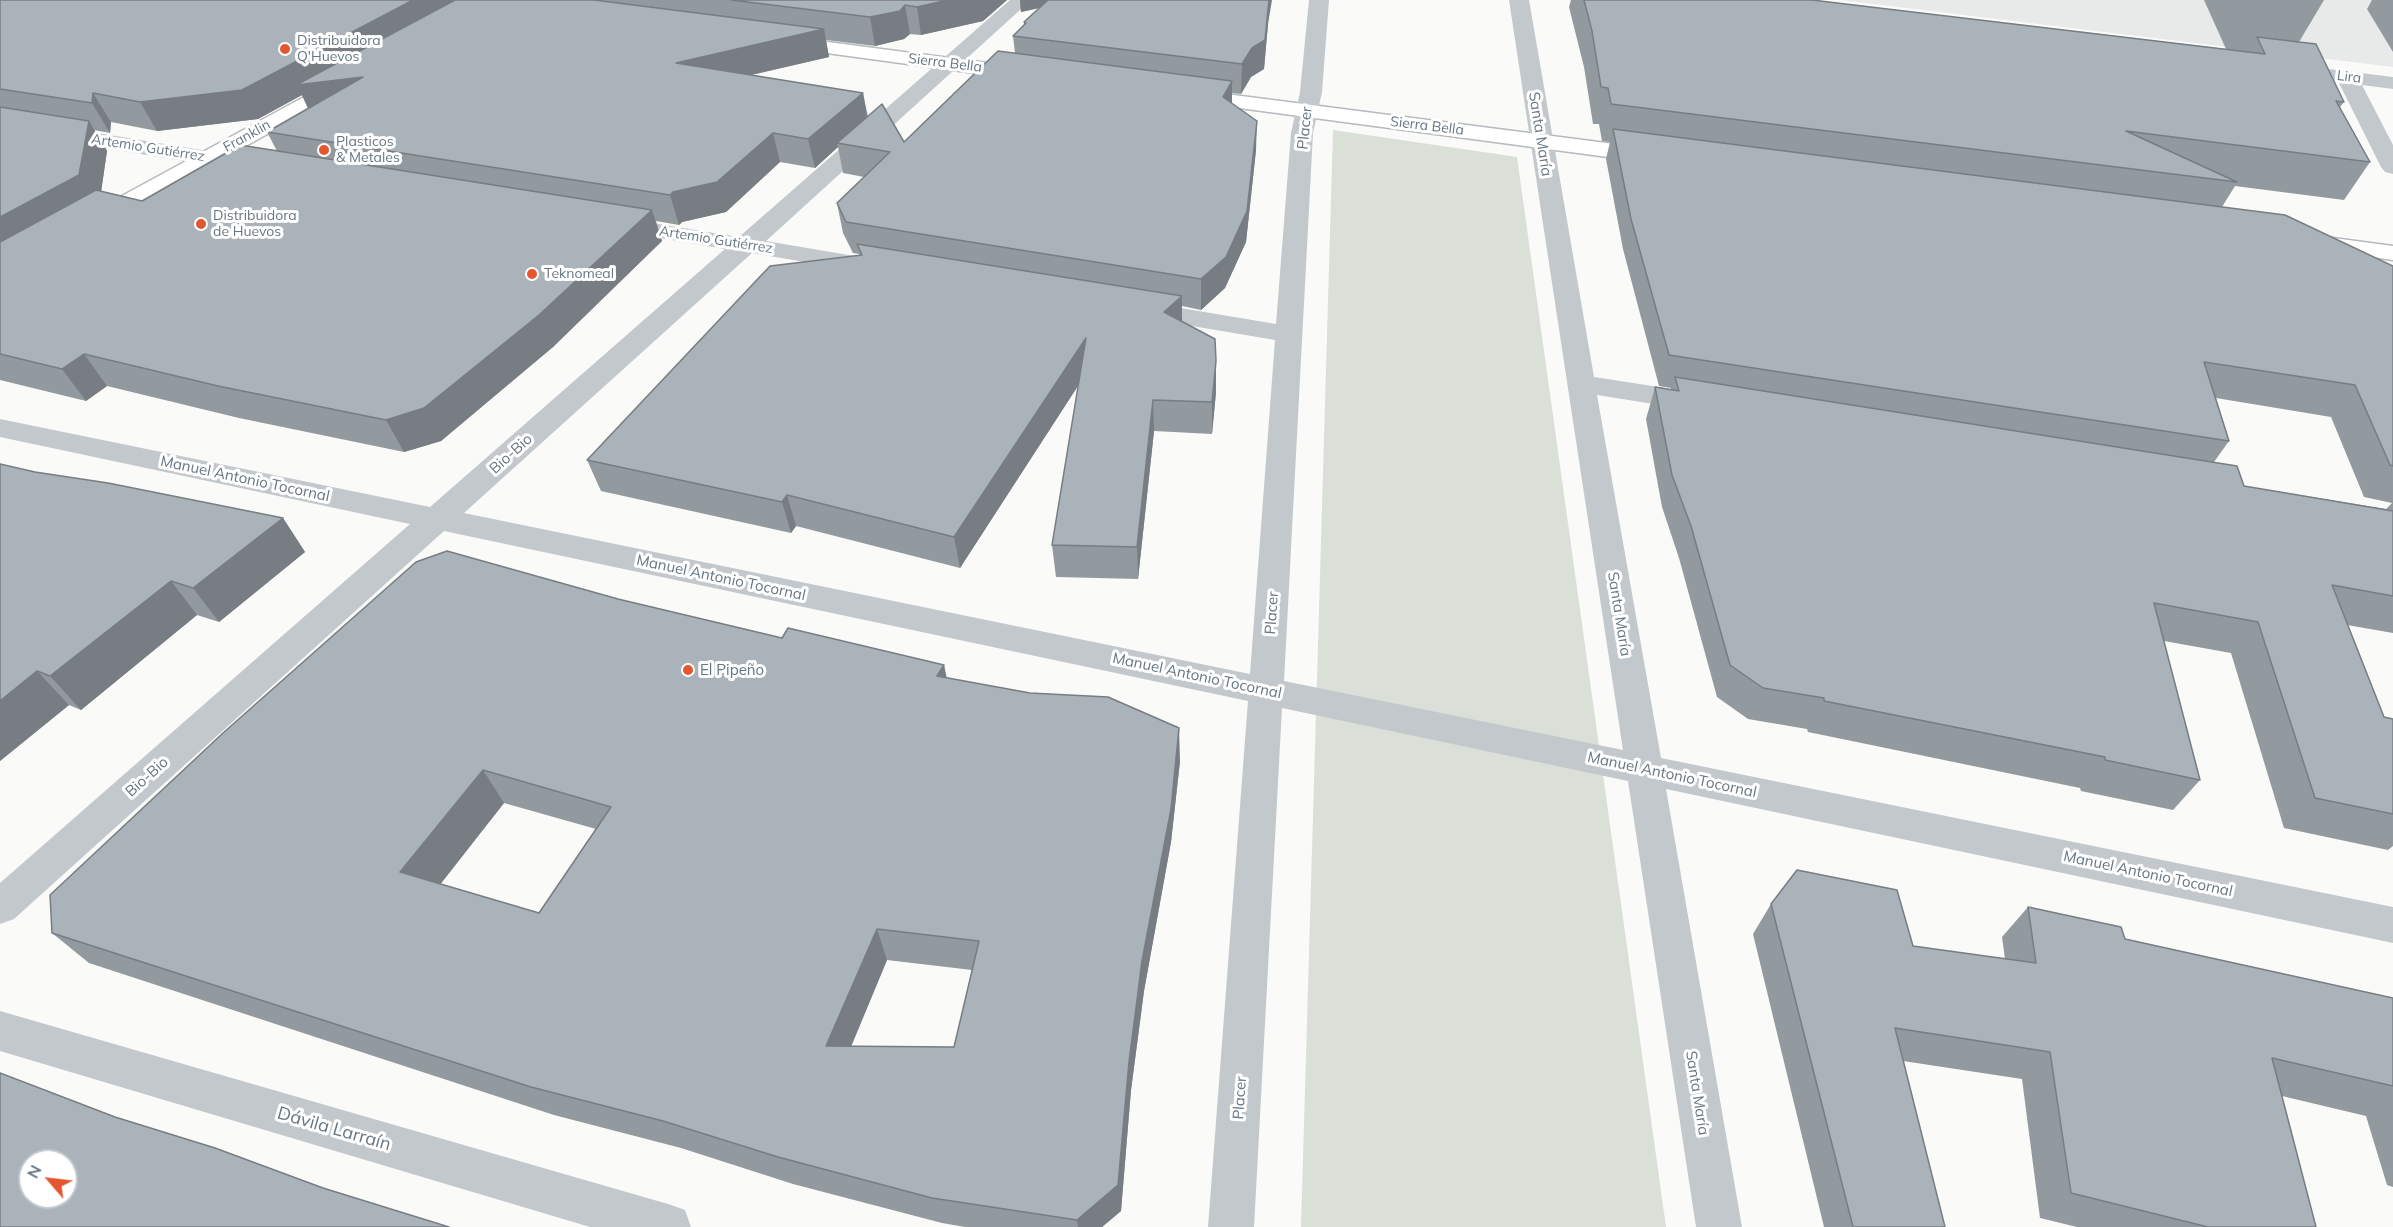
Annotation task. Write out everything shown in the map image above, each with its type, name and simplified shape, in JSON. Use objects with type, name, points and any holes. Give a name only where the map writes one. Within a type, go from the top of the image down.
[{"type":"main road","name":"Sierra Bella","points":[[759,39],[1044,76]]},
{"type":"main road","name":"Franklin","points":[[73,233],[360,74]]},
{"type":"main road","name":"Sierra Bella","points":[[1163,92],[1669,158]]},
{"type":"main road","points":[[2286,239],[2393,253]]},
{"type":"street","name":"Bio-Bio","points":[[0,907],[1021,0]]},
{"type":"street","name":"Placer","points":[[1231,1227],[1305,111],[1311,92],[1319,0]]},
{"type":"street","name":"Santa María","points":[[1519,0],[1719,1227]]},
{"type":"street","name":"Lira","points":[[2264,67],[2393,82]]},
{"type":"street","points":[[2347,77],[2393,167]]},
{"type":"street","name":"Artemio Gutiérrez","points":[[0,124],[266,168]]},
{"type":"street","name":"Artemio Gutiérrez","points":[[597,221],[900,270]]},
{"type":"street","points":[[1113,305],[1290,334]]},
{"type":"street","points":[[1581,384],[1722,406]]},
{"type":"street","name":"Manuel Antonio Tocornal","points":[[0,428],[2393,925]]},
{"type":"street","name":"Dávila Larraín","points":[[0,1030],[668,1227]]},
{"type":"shaded area","points":[[1840,0],[2393,0],[2393,67]]},
{"type":"shaded area","points":[[1333,130],[1517,157],[1666,1227],[1301,1227]]},
{"type":"building","points":[[0,0],[413,0],[242,90],[140,102],[93,93],[92,103],[0,89]]},
{"type":"building","points":[[455,0],[594,0],[824,29],[676,63],[863,93],[808,139],[773,133],[717,182],[673,192],[670,195],[267,132],[363,77],[296,85]]},
{"type":"building","points":[[731,0],[948,0],[917,7],[905,5],[900,11],[870,17]]},
{"type":"building","points":[[1048,0],[1269,0],[1265,40],[1252,48],[1242,64],[1013,36],[1026,23],[1024,22]]},
{"type":"building","points":[[1584,0],[1812,0],[2265,54],[2257,37],[2316,44],[2344,102],[2336,101],[2370,162],[2126,131],[2237,182],[1611,104],[1608,88],[1601,87],[1592,31]]},
{"type":"building","points":[[998,51],[1232,81],[1223,97],[1257,121],[1247,211],[1226,257],[1201,279],[846,222],[837,203],[890,152],[837,143],[882,104],[904,142]]},
{"type":"building","points":[[0,107],[89,121],[79,175],[0,217]]},
{"type":"building","points":[[1613,129],[2285,215],[2393,266],[2393,466],[2390,465],[2355,385],[2204,362],[2229,441],[1669,355],[1631,219]]},
{"type":"building","points":[[240,145],[652,210],[539,315],[424,408],[386,420],[218,386],[84,354],[62,369],[0,354],[0,242],[96,190],[142,201]]},
{"type":"building","points":[[857,244],[1182,296],[1164,312],[1215,339],[1216,361],[1212,402],[1153,400],[1137,547],[1052,545],[1086,338],[954,537],[787,495],[782,502],[587,460],[770,266],[862,255]]},
{"type":"building","points":[[1675,377],[2237,466],[2244,486],[2393,511],[2393,596],[2332,585],[2384,717],[2393,719],[2393,814],[2315,798],[2258,622],[2154,603],[2200,780],[2105,760],[2105,757],[1824,701],[1824,698],[1763,688],[1730,665],[1691,526],[1672,475],[1655,387],[1679,391]]},
{"type":"building","points":[[0,464],[283,518],[193,588],[171,581],[50,676],[37,671],[0,701]]},
{"type":"building","points":[[447,551],[618,599],[782,638],[788,628],[944,665],[937,676],[1030,693],[1108,697],[1179,728],[1171,809],[1142,961],[1129,1062],[1118,1185],[1077,1220],[932,1198],[778,1157],[663,1121],[531,1087],[52,933],[50,895],[223,733],[416,562]],"holes":[[[483,770],[611,807],[539,913],[400,872]],[[877,929],[979,941],[954,1047],[826,1046]]]},
{"type":"building","points":[[1797,870],[1897,890],[1913,946],[2036,963],[2028,907],[2121,927],[2125,939],[2393,998],[2393,1086],[2272,1058],[2316,1227],[2208,1227],[2071,1193],[2050,1052],[1895,1028],[1945,1227],[1853,1227],[1771,904]]},
{"type":"building","points":[[0,1073],[115,1117],[215,1148],[323,1188],[449,1227],[0,1227]]},
{"type":"place","name":"Distribuidora Q'Huevos","points":[[285,49]]},
{"type":"place","name":"Plasticos & Metales","points":[[324,150]]},
{"type":"place","name":"Distribuidora de Huevos","points":[[201,224]]},
{"type":"place","name":"Teknomeal","points":[[532,274]]},
{"type":"place","name":"El Pipeño","points":[[688,670]]}]
